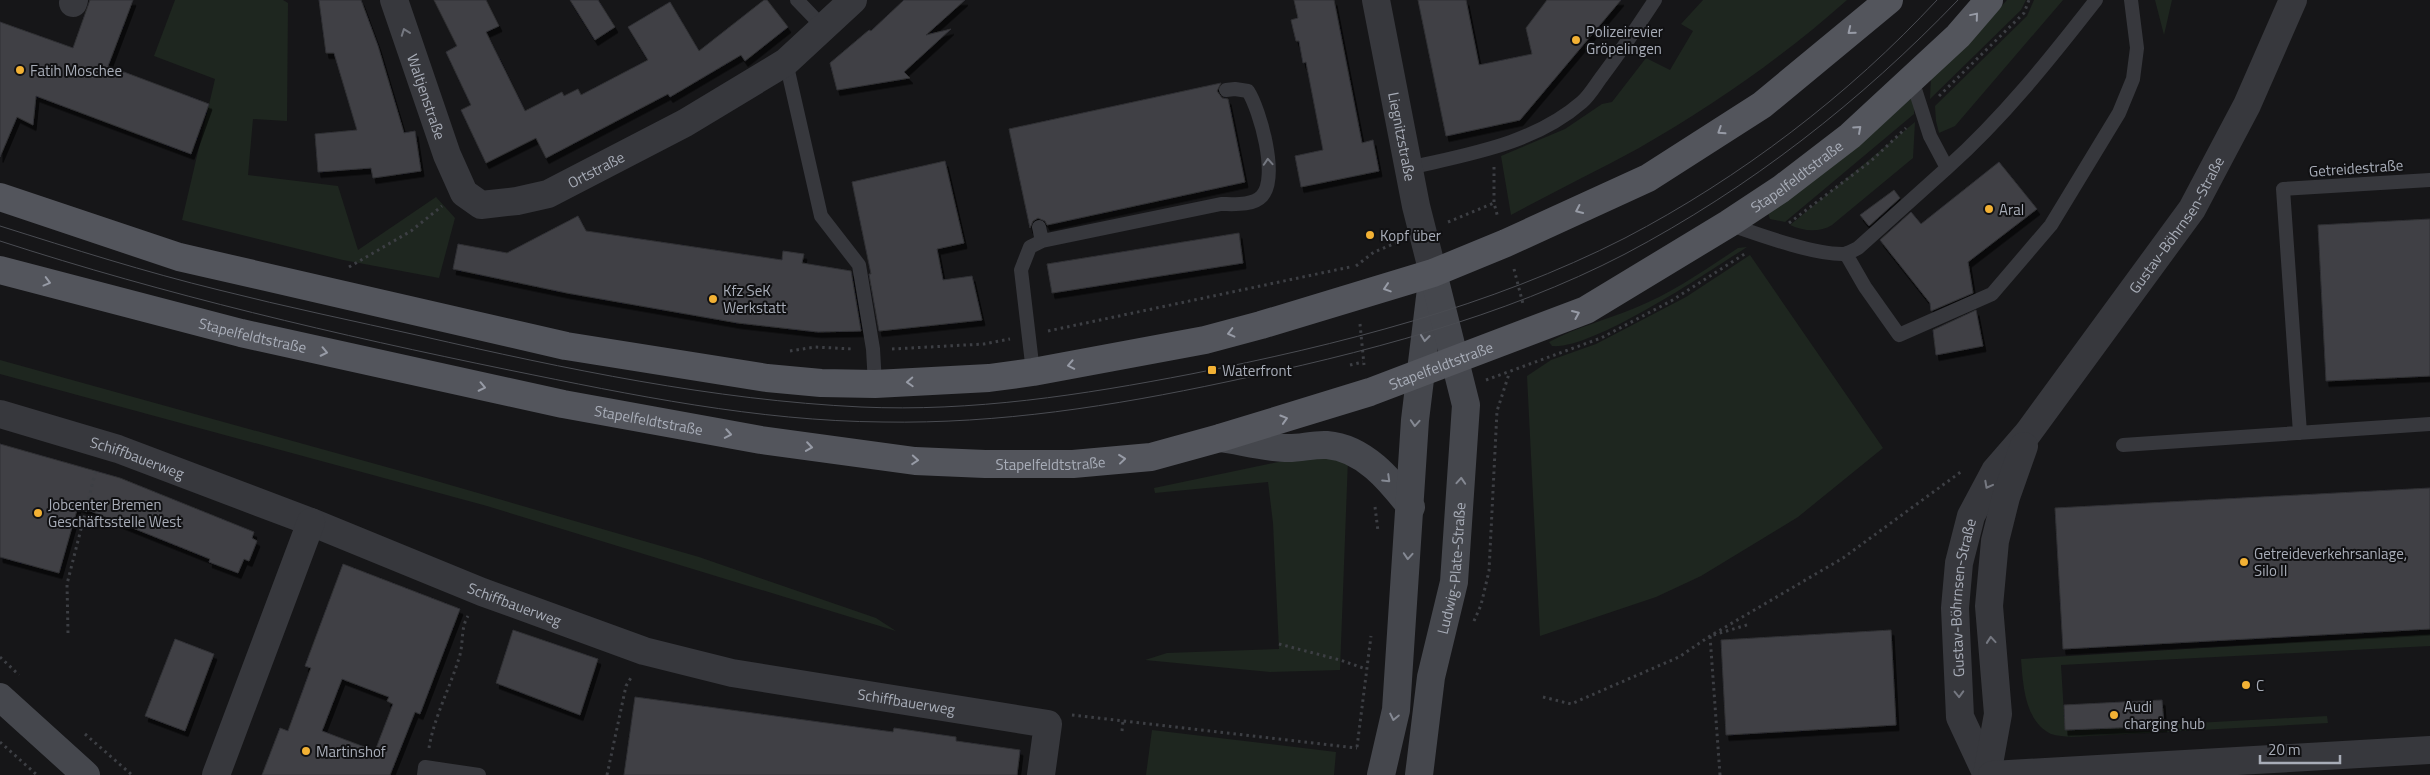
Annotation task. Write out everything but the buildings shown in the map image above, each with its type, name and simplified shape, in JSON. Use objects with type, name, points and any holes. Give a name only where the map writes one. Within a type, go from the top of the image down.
[{"type":"main road","points":[[0,197],[179,257],[566,346],[767,378],[875,384],[957,381],[1033,372],[1204,340],[1358,297],[1433,273],[1506,243],[1648,178],[1762,105],[1889,0]]},
{"type":"main road","name":"Stapelfeldtstraße","points":[[0,270],[241,333],[563,404],[761,440],[915,461],[985,464],[1073,464],[1151,457],[1353,398],[1532,332],[1586,310],[1728,224],[1781,189],[1850,136],[1958,36],[1989,0]]},
{"type":"street","name":"Waltjenstraße","points":[[394,0],[447,155],[464,193]]},
{"type":"street","name":"Ortstraße","points":[[464,193],[481,204],[517,201],[548,194],[685,123],[786,62],[852,0]]},
{"type":"street","name":"Liegnitzstraße","points":[[1376,0],[1416,206],[1433,273]]},
{"type":"street","name":"Gustav-Böhrnsen-Straße","points":[[1987,775],[1960,717],[1955,608],[1960,563],[1971,516],[1995,471],[2028,433],[2192,209],[2247,106],[2278,40],[2293,0]]},
{"type":"street","name":"Ludwig-Plate-Straße","points":[[1419,775],[1431,677],[1454,582],[1466,405],[1433,273]]},
{"type":"street","points":[[1381,775],[1396,710],[1411,507],[1415,420],[1433,273]]},
{"type":"street","name":"Schiffbauerweg","points":[[0,414],[103,444],[311,522],[482,592],[644,651],[732,673],[1048,724]]},
{"type":"street","name":"Gustav-Böhrnsen-Straße","points":[[1987,775],[1998,714],[1988,606],[1995,541],[2006,497],[2028,433]]},
{"type":"street","points":[[1220,438],[1286,448],[1326,445],[1344,449],[1359,455],[1390,480],[1411,507]]},
{"type":"street","points":[[216,775],[311,522]]},
{"type":"street","points":[[0,697],[86,775]]},
{"type":"street","points":[[1041,775],[1048,724]]},
{"type":"street","points":[[1992,775],[2303,766],[2430,750]]},
{"type":"lane","points":[[798,0],[824,28]]},
{"type":"lane","points":[[1409,168],[1490,149],[1524,138],[1556,121],[1583,101],[1625,46],[1655,0]]},
{"type":"lane","points":[[1728,224],[1769,238],[1823,252],[1846,254],[1858,248],[1983,135],[2096,0]]},
{"type":"lane","points":[[1846,254],[1865,287],[1899,335],[1992,294],[2051,225],[2119,113],[2132,79],[2137,48],[2130,0]]},
{"type":"lane","points":[[786,62],[821,216],[859,265],[873,349],[875,384]]},
{"type":"lane","points":[[1912,80],[1930,136],[1947,168]]},
{"type":"lane","points":[[1033,372],[1021,270],[1030,247],[1042,241],[1221,204],[1250,202],[1262,196],[1268,181],[1268,161],[1255,103],[1248,91],[1226,90]]},
{"type":"lane","name":"Getreidestraße","points":[[2300,433],[2283,189],[2430,180]]},
{"type":"lane","points":[[1039,227],[1042,241]]},
{"type":"lane","points":[[2123,446],[2430,424]]},
{"type":"lane","points":[[424,771],[479,775]]},
{"type":"path","points":[[1490,149],[1495,174],[1494,203],[1536,349],[1526,367]]},
{"type":"path","points":[[355,272],[345,270],[411,231],[464,193]]},
{"type":"path","points":[[787,351],[815,347],[873,349],[984,344],[1357,266]]},
{"type":"path","points":[[1350,365],[1363,362]]},
{"type":"path","points":[[68,633],[67,584],[103,444]]},
{"type":"path","points":[[1543,696],[1571,704],[1679,657],[1710,636],[1843,558],[1966,468]]},
{"type":"path","points":[[1374,503],[1379,535]]},
{"type":"path","points":[[424,771],[431,734],[460,656],[464,622],[482,592]]},
{"type":"path","points":[[1710,636],[1750,624]]},
{"type":"path","points":[[1357,757],[1372,631]]},
{"type":"path","points":[[1710,636],[1720,775]]},
{"type":"path","points":[[1279,644],[1366,669]]},
{"type":"path","points":[[607,775],[626,686],[644,651]]},
{"type":"path","points":[[1048,724],[1060,714],[1357,748]]},
{"type":"path","points":[[1122,731],[1123,721]]},
{"type":"path","points":[[0,742],[38,775]]},
{"type":"shaded area","points":[[175,0],[283,0],[288,3],[287,121],[253,119],[248,175],[338,186],[358,250],[436,197],[455,218],[439,278],[343,260],[182,220],[215,79],[154,56]]},
{"type":"shaded area","points":[[1703,0],[1847,0],[1773,60],[1694,115],[1639,148],[1511,215],[1501,156],[1565,129],[1602,104],[1612,102],[1646,58],[1670,70],[1693,31],[1681,24]]},
{"type":"shaded area","points":[[2007,0],[2026,0],[2021,10],[1930,99],[1931,76],[1964,48]]},
{"type":"shaded area","points":[[2034,0],[2063,0],[1955,126],[1939,133],[1935,106],[2027,16]]},
{"type":"shaded area","points":[[2155,0],[2172,0],[2164,35]]},
{"type":"shaded area","points":[[1914,96],[1914,114],[1785,222],[1770,219],[1768,213],[1841,158]]},
{"type":"shaded area","points":[[1915,122],[1913,158],[1832,225],[1827,228],[1811,230],[1800,229],[1790,225]]},
{"type":"shaded area","points":[[1747,247],[1650,307],[1594,336],[1571,344],[1552,346],[1549,342],[1649,302],[1688,281],[1738,248]]},
{"type":"shaded area","points":[[1750,255],[1883,448],[1798,517],[1701,576],[1656,597],[1540,636],[1527,376],[1551,360],[1596,344],[1686,297]]},
{"type":"shaded area","points":[[0,360],[426,478],[699,557],[876,618],[896,631],[487,506],[0,374]]},
{"type":"shaded area","points":[[1302,457],[1348,459],[1340,670],[1270,672],[1145,660],[1167,653],[1279,649],[1273,523],[1268,482],[1155,493],[1154,488]]},
{"type":"shaded area","points":[[2430,634],[2430,646],[2061,665],[2065,730],[2327,716],[2328,723],[2071,737],[2053,735],[2042,728],[2030,711],[2024,690],[2021,659]]},
{"type":"shaded area","points":[[1152,730],[1336,752],[1334,775],[1146,775]]},
{"type":"tram line","points":[[0,226],[136,268],[244,296],[530,360],[640,381],[750,398],[861,407],[944,407],[1027,400],[1109,389],[1246,363],[1302,350],[1412,321],[1467,304],[1574,262],[1625,238],[1668,214],[1710,189],[1751,161],[1791,132],[1867,69],[1937,0]]},
{"type":"tram line","points":[[0,241],[126,279],[253,313],[509,370],[695,405],[789,417],[883,422],[970,420],[1056,412],[1184,391],[1379,346],[1481,315],[1579,276],[1625,254],[1671,228],[1716,201],[1760,171],[1802,140],[1883,73],[1958,0]]},
{"type":"place","name":"Polizeirevier Gröpelingen","points":[[1576,40]]},
{"type":"place","name":"Fatih Moschee","points":[[20,70]]},
{"type":"place","name":"Aral","points":[[1989,209]]},
{"type":"place","name":"Kopf über","points":[[1370,235]]},
{"type":"place","name":"Kfz SeK Werkstatt","points":[[713,299]]},
{"type":"place","name":"Waterfront","points":[[1212,370]]},
{"type":"place","name":"Jobcenter Bremen Geschäftsstelle West","points":[[38,513]]},
{"type":"place","name":"Getreideverkehrsanlage, Silo II","points":[[2244,562]]},
{"type":"place","name":"C","points":[[2246,685]]},
{"type":"place","name":"Audi charging hub","points":[[2114,715]]},
{"type":"place","name":"Martinshof","points":[[306,751]]}]
